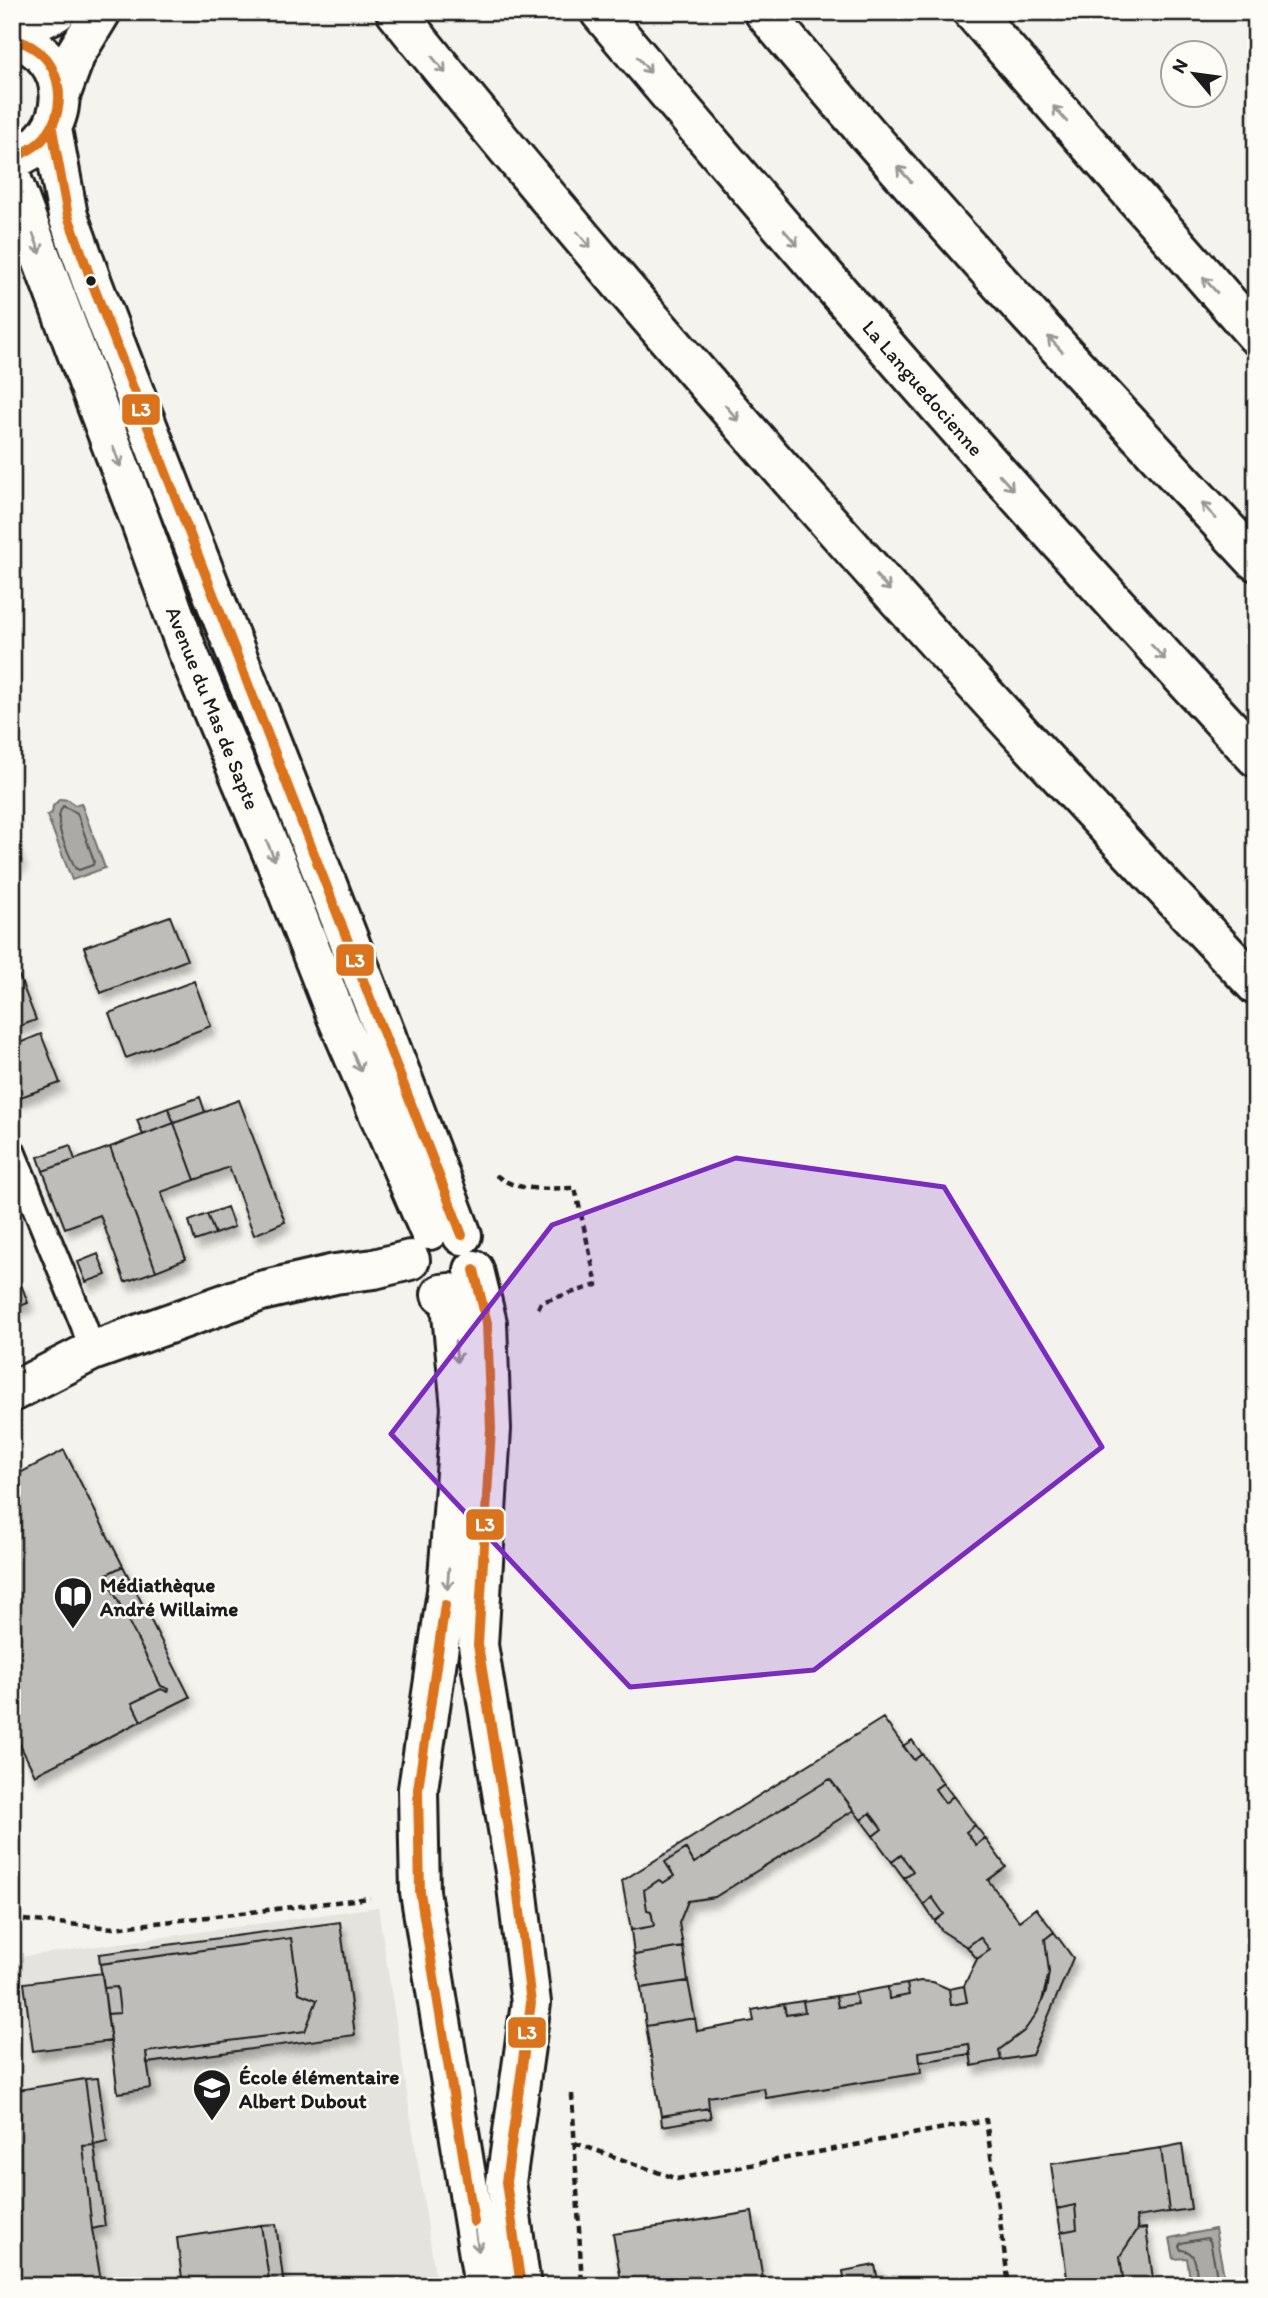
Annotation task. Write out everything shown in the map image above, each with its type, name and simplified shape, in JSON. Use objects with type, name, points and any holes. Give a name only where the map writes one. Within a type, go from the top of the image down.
[{"type":"main road","points":[[12,36],[56,12]]},
{"type":"main road","points":[[12,159],[29,152],[42,142],[56,112],[76,53],[101,12]]},
{"type":"main road","points":[[396,12],[663,334],[849,546],[1070,790],[1256,985]]},
{"type":"main road","name":"La Languedocienne","points":[[600,12],[904,367],[1120,610],[1256,757]]},
{"type":"main road","points":[[764,12],[1049,337],[1256,561]]},
{"type":"main road","points":[[973,12],[1256,335]]},
{"type":"main road","name":"Avenue du Mas de Sapte","points":[[12,36],[38,50],[57,79],[56,112],[68,216],[305,831],[374,999],[444,1249]]},
{"type":"main road","name":"Avenue du Mas de Sapte","points":[[12,180],[187,650],[271,849],[336,1015],[444,1249],[487,1323],[491,1429],[478,1645],[516,1878],[531,2003],[506,2182],[521,2286]]},
{"type":"main road","points":[[12,1392],[92,1351],[261,1291],[335,1274],[374,1269],[444,1249]]},
{"type":"main road","name":"Avenue du Mas de Sapte","points":[[444,1249],[414,1279],[430,1292],[450,1293],[461,1408],[447,1591],[418,1789],[420,1892],[484,2286]]},
{"type":"lane","points":[[12,1151],[92,1351]]},
{"type":"path","points":[[12,1768],[17,1788],[12,1816]]},
{"type":"path","points":[[12,1919],[113,1927],[420,1892]]},
{"type":"path","points":[[575,2143],[677,2179],[986,2120],[1009,2286]]},
{"type":"highlighted area","points":[[736,1158],[944,1187],[1102,1447],[814,1670],[630,1687],[391,1434],[552,1225]]},
{"type":"shaded area","name":"École élémentaire Albert Dubout","points":[[378,1907],[437,2286],[12,2286],[12,1958]]},
{"type":"water","points":[[60,799],[69,800],[74,805],[81,803],[105,868],[72,880],[47,815],[52,813],[53,806]]},
{"type":"water","points":[[1215,2229],[1226,2286],[1191,2286],[1187,2258],[1174,2259],[1170,2238]]},
{"type":"building","points":[[12,840],[21,861],[12,865]]},
{"type":"building","points":[[170,916],[187,960],[101,993],[84,947]]},
{"type":"building","points":[[19,976],[36,1020],[12,1029],[12,978]]},
{"type":"building","points":[[194,981],[211,1026],[126,1058],[109,1013]]},
{"type":"building","points":[[41,1034],[60,1083],[15,1099],[12,1091],[12,1046]]},
{"type":"building","points":[[200,1097],[205,1112],[174,1123],[168,1108]]},
{"type":"building","points":[[239,1100],[285,1222],[254,1235],[229,1167],[195,1180],[174,1123]]},
{"type":"building","points":[[168,1108],[174,1123],[143,1135],[137,1120]]},
{"type":"building","points":[[174,1123],[195,1180],[161,1192],[186,1259],[156,1271],[110,1147]]},
{"type":"building","points":[[70,1145],[75,1160],[43,1171],[38,1157]]},
{"type":"building","points":[[110,1147],[156,1271],[125,1282],[100,1215],[65,1228],[43,1171]]},
{"type":"building","points":[[227,1207],[234,1227],[215,1234],[207,1214]]},
{"type":"building","points":[[207,1214],[215,1234],[195,1241],[189,1221]]},
{"type":"building","points":[[98,1254],[106,1275],[86,1282],[78,1262]]},
{"type":"building","points":[[21,1284],[28,1303],[12,1309],[12,1287]]},
{"type":"building","name":"Médiathèque André Willaime","points":[[64,1450],[123,1566],[105,1575],[161,1686],[169,1689],[168,1692],[161,1689],[132,1703],[141,1721],[35,1775],[12,1729],[12,1477]]},
{"type":"building","points":[[123,1566],[190,1697],[141,1721],[132,1703],[161,1689],[168,1692],[169,1689],[161,1686],[105,1575]]},
{"type":"building","points":[[883,1718],[914,1760],[922,1754],[943,1783],[935,1789],[945,1803],[953,1796],[975,1825],[966,1832],[976,1845],[985,1838],[1006,1867],[988,1880],[1019,1921],[1036,1908],[1054,1932],[1045,1939],[1049,1972],[1046,1992],[1037,2013],[1024,2031],[999,2050],[1001,2060],[972,2066],[969,2044],[919,2052],[921,2073],[766,2098],[764,2088],[708,2097],[709,2108],[661,2116],[646,2026],[695,2018],[697,2031],[754,2021],[752,2010],[784,2004],[786,2015],[805,2012],[803,2001],[836,1996],[838,2007],[858,2004],[855,1993],[888,1987],[889,1999],[909,1995],[907,1984],[920,1981],[933,1982],[949,1989],[951,2005],[967,2002],[964,1986],[977,1959],[990,1950],[980,1937],[967,1947],[942,1931],[935,1921],[944,1914],[932,1897],[924,1905],[904,1878],[913,1871],[901,1855],[892,1862],[873,1836],[882,1829],[870,1813],[861,1820],[830,1779],[694,1863],[686,1849],[665,1862],[674,1876],[663,1883],[659,1880],[644,1890],[647,1910],[651,1911],[654,1926],[631,1930],[622,1881]]},
{"type":"building","points":[[912,1740],[922,1754],[914,1760],[903,1746]]},
{"type":"building","points":[[830,1779],[854,1810],[715,1897],[688,1901],[679,1923],[683,1947],[634,1955],[631,1930],[654,1926],[651,1911],[647,1910],[644,1890],[659,1880],[663,1883],[674,1876],[665,1862],[686,1849],[694,1863]]},
{"type":"building","points":[[943,1783],[953,1796],[945,1803],[935,1789]]},
{"type":"building","points":[[870,1813],[882,1829],[873,1836],[861,1820]]},
{"type":"building","points":[[975,1825],[985,1838],[976,1845],[966,1832]]},
{"type":"building","points":[[901,1855],[913,1871],[904,1878],[892,1862]]},
{"type":"building","points":[[932,1897],[944,1914],[935,1921],[924,1905]]},
{"type":"building","points":[[340,1922],[355,2035],[147,2063],[146,2052],[305,2031],[317,2000],[299,1993],[291,1938],[100,1964],[99,1954]]},
{"type":"building","points":[[1054,1932],[1073,1958],[1032,2055],[1001,2060],[999,2050],[1024,2031],[1042,2001],[1049,1972],[1045,1939]]},
{"type":"building","points":[[980,1937],[990,1950],[977,1959],[967,1947]]},
{"type":"building","points":[[291,1938],[299,1993],[317,2000],[305,2031],[146,2052],[151,2088],[118,2093],[107,2014],[120,2013],[117,1987],[104,1988],[100,1964]]},
{"type":"building","points":[[683,1947],[688,1981],[641,1988],[634,1955]]},
{"type":"building","points":[[102,1973],[111,2041],[33,2051],[24,1983]]},
{"type":"building","points":[[688,1981],[695,2018],[646,2026],[641,1988]]},
{"type":"building","points":[[907,1984],[909,1995],[889,1999],[888,1987]]},
{"type":"building","points":[[964,1986],[967,2002],[951,2005],[949,1989]]},
{"type":"building","points":[[117,1987],[120,2013],[107,2014],[104,1988]]},
{"type":"building","points":[[855,1993],[858,2004],[838,2007],[836,1996]]},
{"type":"building","points":[[803,2001],[805,2012],[786,2015],[784,2004]]},
{"type":"building","points":[[969,2044],[970,2054],[920,2062],[919,2052]]},
{"type":"building","points":[[98,2078],[107,2142],[94,2145],[85,2079]]},
{"type":"building","points":[[85,2079],[94,2145],[83,2146],[92,2229],[102,2286],[12,2286],[12,2091]]},
{"type":"building","points":[[709,2108],[711,2118],[662,2126],[661,2116]]},
{"type":"building","points":[[1182,2144],[1191,2209],[1169,2212],[1161,2148]]},
{"type":"building","points":[[94,2145],[105,2226],[92,2229],[83,2146]]},
{"type":"building","points":[[1161,2148],[1169,2212],[1136,2217],[1138,2229],[1120,2256],[1124,2286],[1068,2286],[1061,2232],[1077,2229],[1075,2205],[1057,2209],[1051,2164]]},
{"type":"building","points":[[1075,2205],[1077,2229],[1061,2232],[1057,2209]]},
{"type":"building","points":[[752,2212],[764,2286],[622,2286],[613,2234]]},
{"type":"building","points":[[276,2224],[284,2286],[270,2286],[261,2225]]},
{"type":"building","points":[[261,2225],[270,2286],[183,2286],[177,2238]]},
{"type":"building","points":[[1146,2228],[1154,2286],[1124,2286],[1120,2256],[1138,2229]]},
{"type":"building","points":[[875,2265],[879,2286],[845,2286],[843,2271]]},
{"type":"building","points":[[182,2280],[183,2286],[140,2286]]},
{"type":"building","points":[[908,2280],[909,2286],[880,2286]]},
{"type":"transit line","name":"L3","points":[[12,38],[32,47],[50,64],[55,75],[59,99],[53,123],[44,138],[12,159]]},
{"type":"transit line","name":"L3","points":[[52,129],[68,216],[93,285],[462,1235]]},
{"type":"transit line","name":"L3","points":[[474,1270],[487,1323],[491,1429],[478,1645],[516,1878],[531,2003],[506,2182],[521,2286]]},
{"type":"transit line","name":"L3","points":[[445,1605],[418,1789],[420,1892],[474,2222]]},
{"type":"place","name":"Médiathèque André Willaime","points":[[73,1630]]},
{"type":"place","name":"École élémentaire Albert Dubout","points":[[212,2122]]}]
